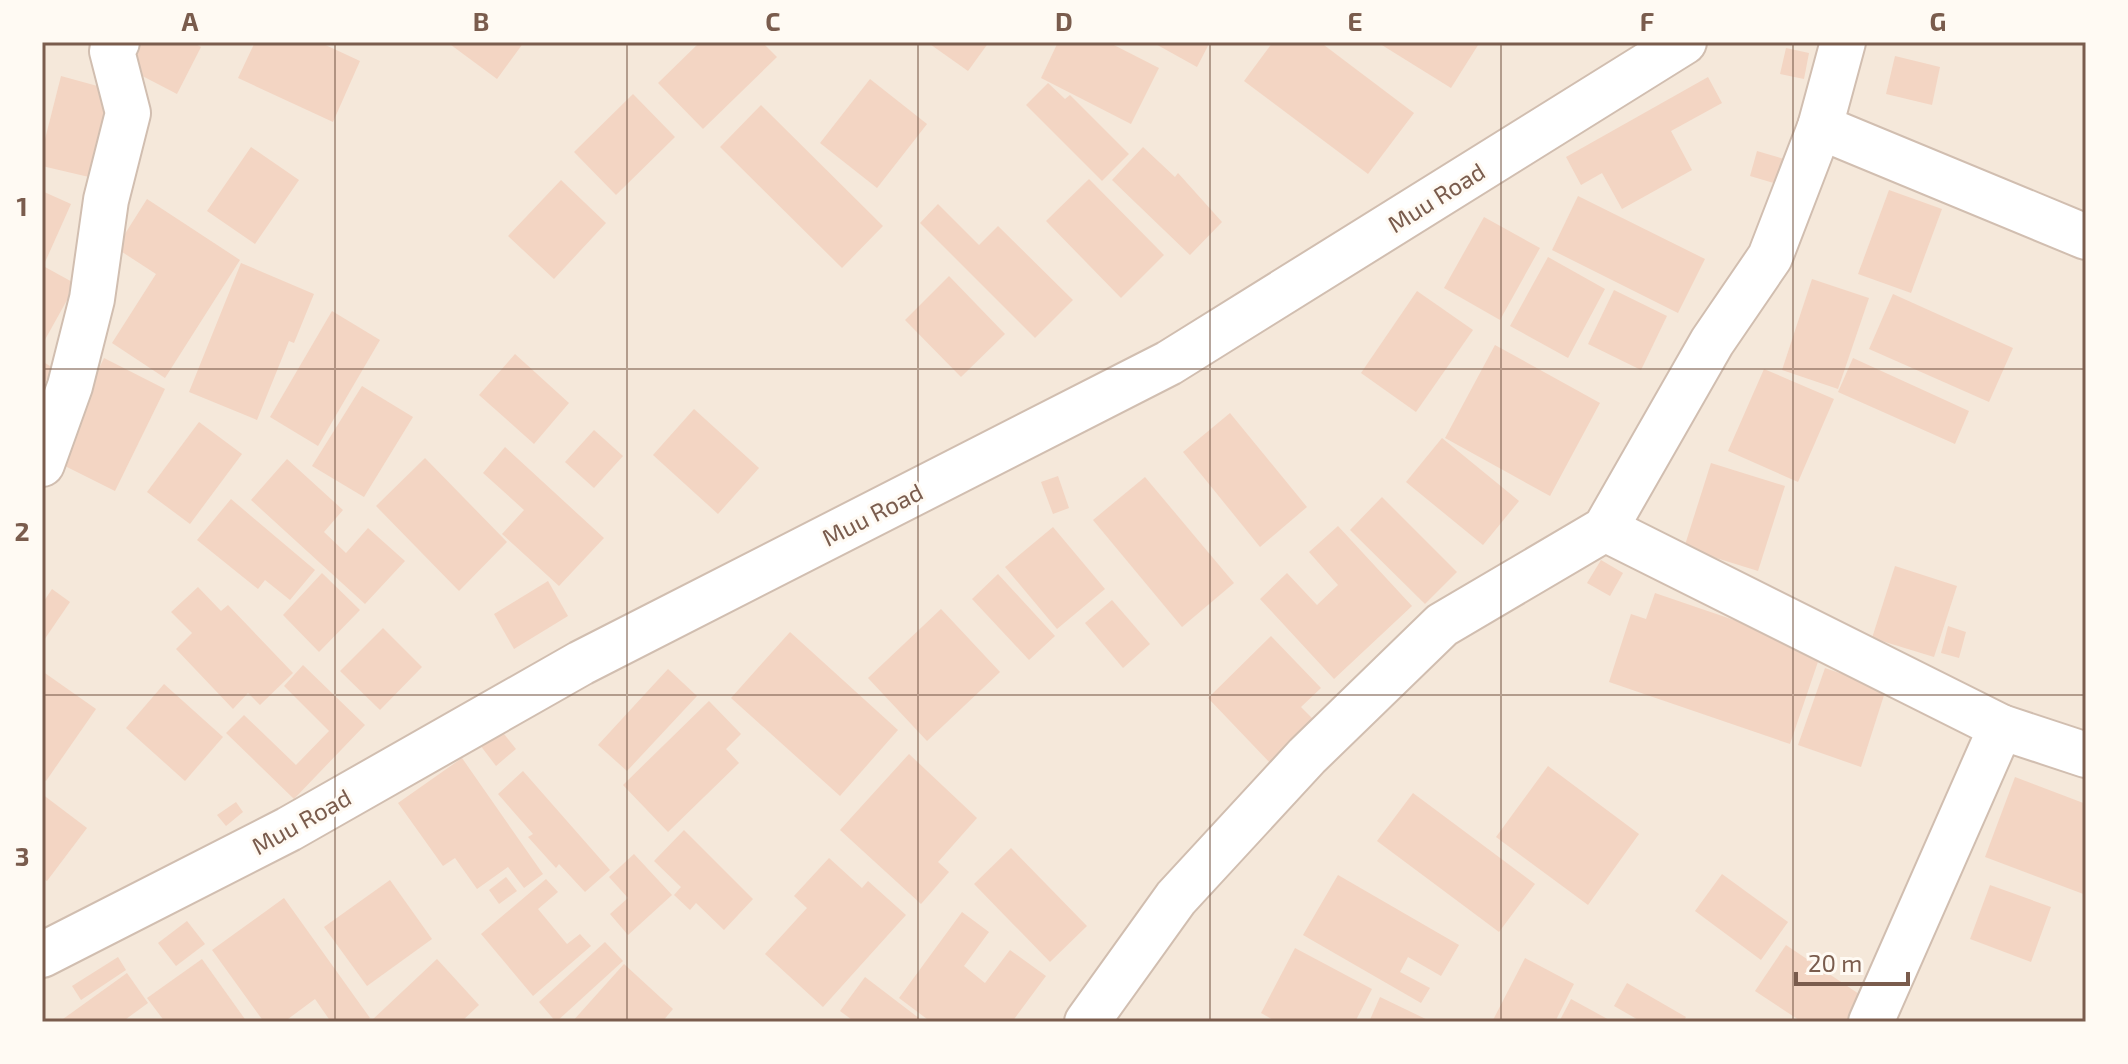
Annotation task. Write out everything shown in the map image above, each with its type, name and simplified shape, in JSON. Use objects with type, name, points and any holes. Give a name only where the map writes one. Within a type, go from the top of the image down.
[{"type":"street","points":[[42,464],[70,386],[92,299],[106,200],[128,113],[112,51],[117,42]]},
{"type":"street","name":"Muu Road","points":[[42,955],[289,829],[581,663],[1169,363],[1684,42]]},
{"type":"street","points":[[1087,1022],[1176,898],[1307,756],[1442,625],[1605,529],[1712,342],[1770,257],[1820,127],[1843,42]]},
{"type":"street","points":[[1820,127],[2086,237]]},
{"type":"street","points":[[1605,529],[2001,727],[2086,755]]},
{"type":"street","points":[[1871,1022],[2001,727]]},
{"type":"shaded area","points":[[42,42],[2086,42],[2086,1022],[42,1022]]},
{"type":"building","points":[[140,42],[192,42],[201,47],[177,94],[127,68]]},
{"type":"building","points":[[255,42],[319,42],[360,61],[333,122],[238,78]]},
{"type":"building","points":[[447,42],[524,42],[497,79]]},
{"type":"building","points":[[700,42],[762,42],[777,57],[703,129],[658,83]]},
{"type":"building","points":[[927,42],[989,42],[968,71]]},
{"type":"building","points":[[1058,42],[1108,42],[1159,68],[1131,124],[1041,78]]},
{"type":"building","points":[[1152,42],[1210,42],[1197,67]]},
{"type":"building","points":[[1273,42],[1320,42],[1414,113],[1368,174],[1244,81]]},
{"type":"building","points":[[1377,42],[1480,42],[1451,88]]},
{"type":"building","points":[[1786,48],[1809,53],[1804,79],[1780,74]]},
{"type":"building","points":[[1895,56],[1940,67],[1932,105],[1886,94]]},
{"type":"building","points":[[61,76],[112,90],[89,177],[42,166],[42,151]]},
{"type":"building","points":[[1708,77],[1722,103],[1671,131],[1692,170],[1622,209],[1602,173],[1581,185],[1566,157]]},
{"type":"building","points":[[870,79],[927,124],[877,188],[820,143]]},
{"type":"building","points":[[1048,83],[1065,99],[1070,95],[1129,154],[1102,181],[1026,105]]},
{"type":"building","points":[[633,94],[675,137],[616,195],[574,152]]},
{"type":"building","points":[[761,105],[883,226],[842,268],[720,147]]},
{"type":"building","points":[[251,147],[299,180],[255,244],[207,211]]},
{"type":"building","points":[[1143,147],[1175,177],[1178,173],[1222,222],[1190,255],[1112,180]]},
{"type":"building","points":[[1757,151],[1784,159],[1777,184],[1750,176]]},
{"type":"building","points":[[1089,179],[1164,255],[1121,298],[1046,221]]},
{"type":"building","points":[[561,180],[606,223],[554,279],[508,236]]},
{"type":"building","points":[[1889,190],[1942,209],[1911,293],[1858,274]]},
{"type":"building","points":[[42,191],[71,204],[42,269]]},
{"type":"building","points":[[1578,196],[1705,259],[1678,313],[1552,250]]},
{"type":"building","points":[[147,199],[240,260],[165,378],[112,343],[156,274],[116,248]]},
{"type":"building","points":[[938,204],[979,245],[998,226],[1073,300],[1035,338],[920,223]]},
{"type":"building","points":[[1484,217],[1540,248],[1500,320],[1444,288]]},
{"type":"building","points":[[1548,257],[1605,289],[1568,358],[1510,326]]},
{"type":"building","points":[[241,263],[314,294],[294,343],[289,341],[257,420],[189,392]]},
{"type":"building","points":[[45,267],[76,284],[42,345],[42,271]]},
{"type":"building","points":[[949,276],[1005,334],[961,377],[905,320]]},
{"type":"building","points":[[1812,279],[1869,298],[1838,389],[1782,370]]},
{"type":"building","points":[[1614,290],[1667,316],[1641,370],[1588,344]]},
{"type":"building","points":[[1417,291],[1473,330],[1416,412],[1361,373]]},
{"type":"building","points":[[1893,294],[2013,348],[1989,402],[1869,349]]},
{"type":"building","points":[[332,311],[380,340],[318,446],[270,417]]},
{"type":"building","points":[[1495,345],[1600,403],[1550,496],[1445,438]]},
{"type":"building","points":[[515,354],[569,403],[534,444],[479,395]]},
{"type":"building","points":[[104,358],[165,389],[115,491],[53,460]]},
{"type":"building","points":[[1853,358],[1969,411],[1955,444],[1838,392]]},
{"type":"building","points":[[42,361],[53,368],[42,388]]},
{"type":"building","points":[[1764,369],[1834,399],[1798,482],[1728,451]]},
{"type":"building","points":[[362,386],[413,417],[364,497],[312,466]]},
{"type":"building","points":[[694,409],[759,468],[718,514],[653,455]]},
{"type":"building","points":[[1230,413],[1307,507],[1260,547],[1183,452]]},
{"type":"building","points":[[199,422],[242,454],[190,524],[147,492]]},
{"type":"building","points":[[594,430],[623,456],[594,488],[565,462]]},
{"type":"building","points":[[1442,438],[1519,501],[1483,545],[1406,482]]},
{"type":"building","points":[[505,447],[604,538],[559,586],[502,534],[524,510],[483,473]]},
{"type":"building","points":[[425,458],[507,542],[459,591],[376,506]]},
{"type":"building","points":[[287,459],[343,510],[324,532],[346,553],[368,528],[405,561],[365,604],[251,500]]},
{"type":"building","points":[[1711,463],[1785,486],[1758,571],[1684,548]]},
{"type":"building","points":[[1058,476],[1069,508],[1053,514],[1041,482]]},
{"type":"building","points":[[1145,477],[1234,583],[1182,627],[1093,520]]},
{"type":"building","points":[[1382,497],[1457,572],[1425,604],[1350,530]]},
{"type":"building","points":[[231,499],[315,570],[290,600],[265,580],[258,589],[197,540]]},
{"type":"building","points":[[1338,526],[1412,606],[1334,679],[1260,599],[1287,573],[1317,605],[1338,585],[1309,552]]},
{"type":"building","points":[[1053,527],[1105,589],[1057,629],[1005,567]]},
{"type":"building","points":[[1601,560],[1623,573],[1610,596],[1587,583]]},
{"type":"building","points":[[1895,566],[1957,586],[1934,657],[1872,638]]},
{"type":"building","points":[[322,573],[360,610],[319,652],[283,615]]},
{"type":"building","points":[[998,574],[1055,636],[1029,660],[972,599]]},
{"type":"building","points":[[548,581],[568,616],[514,649],[494,614]]},
{"type":"building","points":[[198,587],[221,611],[228,605],[293,673],[260,705],[248,693],[233,709],[176,649],[192,633],[171,612]]},
{"type":"building","points":[[52,589],[70,602],[42,643],[42,604]]},
{"type":"building","points":[[1655,593],[1822,650],[1790,744],[1609,682],[1631,614],[1646,619]]},
{"type":"building","points":[[1112,600],[1150,644],[1123,668],[1085,623]]},
{"type":"building","points":[[941,609],[1000,672],[927,741],[868,678]]},
{"type":"building","points":[[1948,626],[1966,632],[1959,658],[1941,653]]},
{"type":"building","points":[[383,628],[422,667],[380,710],[340,671]]},
{"type":"building","points":[[790,632],[898,730],[840,796],[731,698]]},
{"type":"building","points":[[1271,636],[1321,688],[1301,707],[1316,722],[1272,765],[1208,698]]},
{"type":"building","points":[[303,665],[365,725],[294,799],[226,733],[244,715],[296,765],[329,731],[284,686]]},
{"type":"building","points":[[1825,668],[1886,689],[1861,767],[1798,745]]},
{"type":"building","points":[[668,669],[697,696],[627,771],[598,745]]},
{"type":"building","points":[[42,671],[96,709],[46,781],[42,778]]},
{"type":"building","points":[[164,684],[223,737],[185,781],[126,728]]},
{"type":"building","points":[[709,701],[741,734],[726,749],[739,763],[668,832],[623,785]]},
{"type":"building","points":[[500,729],[516,749],[496,766],[480,745]]},
{"type":"building","points":[[909,754],[977,818],[938,862],[949,872],[921,904],[840,830]]},
{"type":"building","points":[[462,758],[543,874],[524,888],[508,867],[477,889],[455,858],[443,866],[398,803]]},
{"type":"building","points":[[1548,766],[1639,834],[1588,905],[1496,837]]},
{"type":"building","points":[[523,771],[610,870],[585,892],[559,864],[556,868],[528,837],[533,834],[498,794]]},
{"type":"building","points":[[2015,777],[2086,804],[2086,895],[1985,857]]},
{"type":"building","points":[[1413,793],[1535,884],[1499,932],[1377,841]]},
{"type":"building","points":[[42,794],[87,828],[47,881],[42,878]]},
{"type":"building","points":[[236,802],[243,812],[226,826],[217,815]]},
{"type":"building","points":[[684,830],[753,899],[724,930],[696,903],[690,910],[674,895],[681,887],[654,861]]},
{"type":"building","points":[[1011,848],[1087,926],[1050,962],[974,884]]},
{"type":"building","points":[[634,854],[672,895],[628,935],[610,914],[628,898],[609,877]]},
{"type":"building","points":[[829,858],[862,888],[868,881],[906,915],[823,1007],[765,954],[807,908],[794,896]]},
{"type":"building","points":[[1722,874],[1788,922],[1761,960],[1695,911]]},
{"type":"building","points":[[1338,875],[1459,945],[1441,976],[1408,957],[1400,972],[1430,988],[1421,1003],[1303,935]]},
{"type":"building","points":[[506,877],[517,891],[499,904],[489,890]]},
{"type":"building","points":[[546,879],[558,892],[538,909],[567,944],[580,934],[591,946],[533,996],[481,934]]},
{"type":"building","points":[[390,880],[432,939],[367,986],[324,927]]},
{"type":"building","points":[[1990,885],[2051,907],[2031,962],[1970,939]]},
{"type":"building","points":[[284,898],[370,1018],[364,1022],[331,1022],[315,999],[288,1019],[290,1022],[264,1022],[212,950]]},
{"type":"building","points":[[962,912],[989,932],[964,966],[985,983],[1010,950],[1046,976],[1012,1022],[931,1022],[899,998]]},
{"type":"building","points":[[187,921],[205,944],[176,966],[158,943]]},
{"type":"building","points":[[605,942],[623,961],[556,1022],[539,1002]]},
{"type":"building","points":[[1786,945],[1865,998],[1850,1022],[1802,1022],[1755,991]]},
{"type":"building","points":[[1295,948],[1372,989],[1355,1022],[1277,1022],[1261,1013]]},
{"type":"building","points":[[118,957],[126,970],[81,1000],[72,986]]},
{"type":"building","points":[[1525,958],[1574,984],[1555,1022],[1493,1020]]},
{"type":"building","points":[[202,959],[247,1022],[165,1022],[147,998]]},
{"type":"building","points":[[437,959],[479,1005],[461,1022],[370,1022]]},
{"type":"building","points":[[624,964],[673,1009],[662,1022],[572,1022]]},
{"type":"building","points":[[127,973],[148,1003],[122,1022],[66,1022],[63,1019]]},
{"type":"building","points":[[865,977],[924,1022],[855,1022],[840,1011]]},
{"type":"building","points":[[1627,983],[1686,1017],[1683,1022],[1642,1022],[1614,1006]]},
{"type":"building","points":[[1380,997],[1432,1022],[1369,1022]]},
{"type":"building","points":[[1571,999],[1613,1022],[1559,1022]]}]
